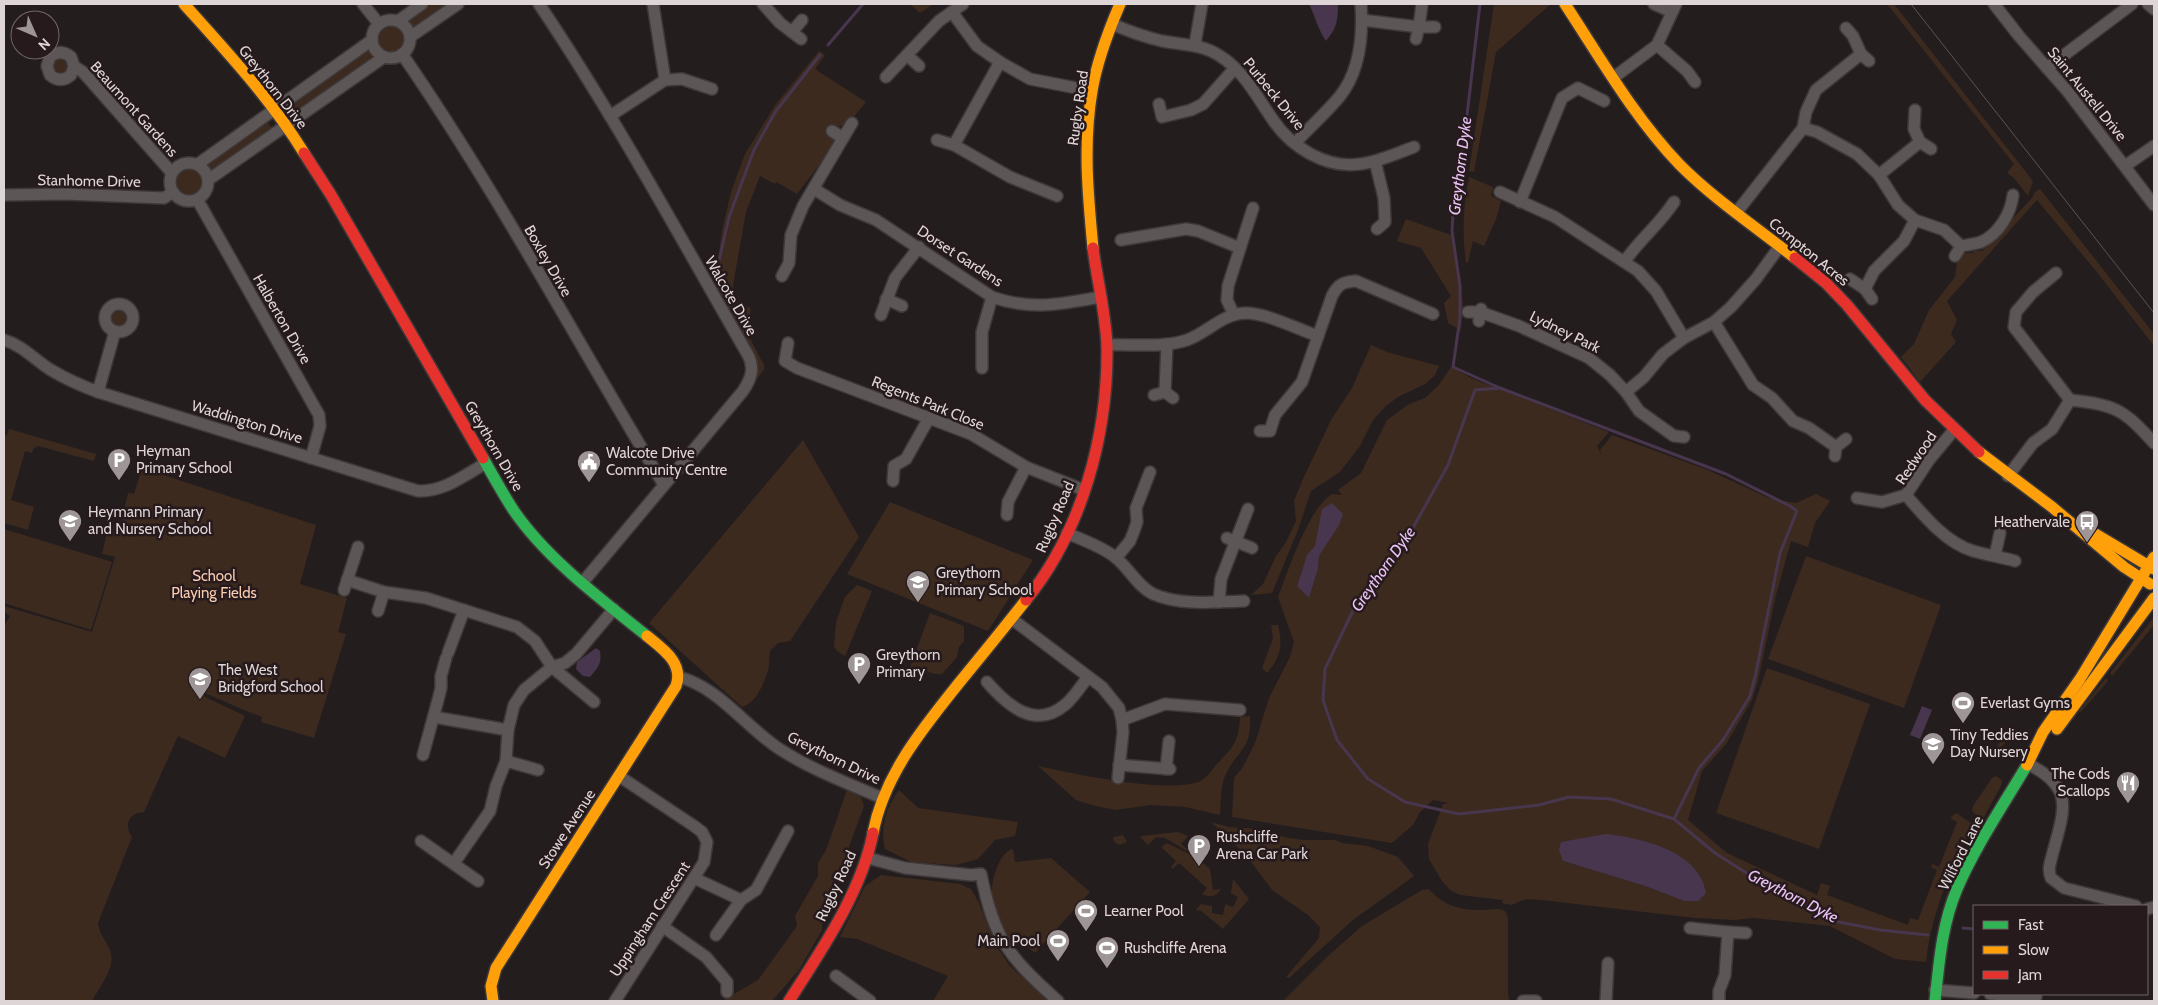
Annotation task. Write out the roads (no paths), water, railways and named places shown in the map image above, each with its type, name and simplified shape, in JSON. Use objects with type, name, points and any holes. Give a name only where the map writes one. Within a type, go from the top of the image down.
[{"type":"street","name":"Greythorn Drive","points":[[184,4],[287,125],[331,195],[514,511],[533,535],[552,555],[673,662],[678,669],[679,677],[692,680],[704,687],[769,742],[786,753],[882,798]]},
{"type":"street","points":[[363,4],[379,24]]},
{"type":"street","points":[[398,21],[422,4]]},
{"type":"street","points":[[410,38],[458,4]]},
{"type":"street","name":"Walcote Drive","points":[[540,4],[610,116],[748,355],[751,365],[750,380],[743,391],[583,582]]},
{"type":"street","points":[[653,4],[665,80]]},
{"type":"street","points":[[763,4],[780,23],[797,36],[802,20]]},
{"type":"street","points":[[886,77],[939,22],[963,4]]},
{"type":"street","name":"Rugby Road","points":[[789,1001],[828,940],[868,858],[876,816],[882,798],[904,757],[925,727],[1043,579],[1067,533],[1094,460],[1101,427],[1107,345],[1090,213],[1086,155],[1092,91],[1120,4]]},
{"type":"street","points":[[1195,44],[1202,4]]},
{"type":"street","points":[[1295,143],[1341,95],[1350,78],[1357,60],[1362,20],[1361,4]]},
{"type":"street","points":[[1418,33],[1422,4]]},
{"type":"street","name":"Compton Acres","points":[[1565,4],[1613,78],[1668,152],[1700,184],[1823,279],[1845,301],[1893,362],[1954,430],[2008,476],[2053,508],[2129,571],[2151,574]]},
{"type":"street","points":[[1613,78],[1657,45],[1674,8],[1654,4]]},
{"type":"street","name":"Saint Austell Drive","points":[[1994,4],[2047,68],[2154,205]]},
{"type":"street","points":[[2047,68],[2132,4]]},
{"type":"street","points":[[2148,4],[2154,9]]},
{"type":"street","points":[[952,12],[977,46],[1030,79],[1092,91]]},
{"type":"street","points":[[208,180],[384,57],[397,57],[402,54],[409,44],[410,38],[406,28],[398,21],[388,20],[379,24],[373,31],[372,40],[375,50],[384,57]]},
{"type":"street","points":[[1362,20],[1418,33],[1435,27]]},
{"type":"street","name":"Purbeck Drive","points":[[1112,24],[1151,38],[1195,44],[1211,50],[1235,68],[1283,133],[1313,156],[1342,164],[1359,164],[1375,161],[1414,147]]},
{"type":"street","points":[[1736,213],[1803,128],[1806,112],[1816,90],[1865,57],[1846,28]]},
{"type":"street","points":[[198,164],[372,40]]},
{"type":"street","points":[[1657,45],[1687,71],[1695,82]]},
{"type":"street","name":"Boxley Drive","points":[[402,54],[499,206],[664,486]]},
{"type":"street","points":[[907,55],[919,66]]},
{"type":"street","points":[[954,144],[1000,62]]},
{"type":"street","name":"Beaumont Gardens","points":[[74,66],[83,72],[172,173]]},
{"type":"street","points":[[1153,124],[1162,117],[1191,110],[1203,104],[1235,68]]},
{"type":"street","points":[[610,116],[665,80],[682,78],[712,89]]},
{"type":"street","points":[[1520,202],[1562,98],[1578,88],[1604,101]]},
{"type":"street","points":[[1159,104],[1162,117]]},
{"type":"street","points":[[1915,110],[1914,129],[1920,142],[1931,149]]},
{"type":"street","points":[[782,276],[789,264],[791,235],[803,206],[852,123]]},
{"type":"street","points":[[1803,128],[1817,132],[1857,154],[1879,175],[1898,205],[1916,220],[1944,230],[1958,251],[1980,243],[1990,236],[2012,209],[2013,195]]},
{"type":"street","points":[[832,131],[843,138]]},
{"type":"street","points":[[936,140],[954,144],[1010,177],[1057,196]]},
{"type":"street","points":[[1879,175],[1920,142]]},
{"type":"street","points":[[2125,166],[2154,146]]},
{"type":"street","points":[[1375,161],[1384,198],[1381,225],[1396,227]]},
{"type":"street","points":[[192,162],[198,164],[205,171],[208,180],[206,192],[197,200],[183,200],[173,192],[170,186],[172,173],[180,164],[192,162]]},
{"type":"street","name":"Dorset Gardens","points":[[814,189],[840,205],[876,220],[992,297],[1008,303],[1034,306],[1101,297]]},
{"type":"street","name":"Stanhome Drive","points":[[4,195],[65,194],[164,198],[173,192]]},
{"type":"street","points":[[1500,192],[1555,217],[1638,271],[1656,291],[1684,338]]},
{"type":"street","name":"Halberton Drive","points":[[197,200],[319,416],[320,426],[312,458]]},
{"type":"street","points":[[1625,261],[1636,246],[1666,215],[1674,202]]},
{"type":"street","points":[[1234,315],[1227,293],[1253,208]]},
{"type":"street","points":[[1864,288],[1874,271],[1904,241],[1916,220]]},
{"type":"street","points":[[1121,240],[1132,234],[1186,229],[1198,231],[1240,248]]},
{"type":"street","points":[[1626,392],[1644,377],[1663,354],[1684,338],[1714,322],[1731,307],[1756,279],[1780,246]]},
{"type":"street","points":[[881,315],[895,278],[919,248]]},
{"type":"street","points":[[789,264],[801,267]]},
{"type":"street","points":[[2056,273],[2033,292],[2016,312],[2014,327],[2070,400],[2098,403],[2119,409],[2132,418],[2154,443]]},
{"type":"street","points":[[1850,280],[1864,288],[1872,299]]},
{"type":"street","points":[[1260,431],[1270,431],[1275,415],[1302,382],[1337,286],[1346,281],[1356,281],[1433,314]]},
{"type":"street","points":[[982,368],[982,332],[992,297]]},
{"type":"street","points":[[886,299],[902,306]]},
{"type":"street","name":"Lydney Park","points":[[1468,312],[1518,326],[1590,358],[1626,392],[1639,411],[1674,436],[1684,437]]},
{"type":"street","points":[[1107,345],[1167,344],[1187,340],[1234,315],[1256,314],[1318,336]]},
{"type":"street","points":[[1714,322],[1753,385],[1772,398],[1793,421],[1809,428],[1835,451],[1846,439]]},
{"type":"street","points":[[98,392],[115,331]]},
{"type":"street","name":"Waddington Drive","points":[[4,340],[20,347],[52,371],[98,392],[418,491],[442,488],[486,463]]},
{"type":"street","name":"Regents Park Close","points":[[788,344],[782,366],[971,434],[1026,466],[1084,490]]},
{"type":"street","points":[[1164,395],[1167,344]]},
{"type":"street","points":[[2008,476],[2033,444],[2052,429],[2070,400]]},
{"type":"street","points":[[893,481],[894,466],[906,459],[929,418]]},
{"type":"street","name":"Redwood","points":[[1954,430],[1929,460],[1906,495],[1933,524],[1960,545],[1972,551],[2015,561]]},
{"type":"street","points":[[1007,516],[1008,502],[1026,466]]},
{"type":"street","points":[[1116,558],[1134,531],[1137,522],[1136,508],[1150,472]]},
{"type":"street","points":[[1856,498],[1882,502],[1906,495]]},
{"type":"street","points":[[1219,602],[1221,579],[1231,540],[1248,509]]},
{"type":"street","points":[[1067,533],[1108,552],[1151,593],[1176,600],[1244,601]]},
{"type":"street","points":[[1995,555],[2000,533]]},
{"type":"street","points":[[1231,540],[1252,548]]},
{"type":"street","points":[[358,547],[346,585],[426,598],[522,630],[535,641],[552,667],[594,702]]},
{"type":"street","name":"Wilford Lane","points":[[1935,996],[1940,947],[1957,889],[1989,829],[2030,760],[2043,732],[2151,574]]},
{"type":"street","points":[[378,611],[384,592]]},
{"type":"street","name":"Wilford Lane","points":[[2030,760],[2052,737],[2154,598]]},
{"type":"street","points":[[454,863],[490,811],[496,786],[506,761],[508,730],[514,705],[524,690],[552,667],[566,662],[576,654],[614,609]]},
{"type":"street","points":[[423,755],[441,688],[440,676],[464,610]]},
{"type":"street","points":[[1012,619],[1088,677],[1112,698],[1119,708],[1123,732],[1118,778]]},
{"type":"street","name":"Stowe Avenue","points":[[493,1001],[491,986],[496,968],[673,692],[679,677]]},
{"type":"street","points":[[991,683],[1007,704],[1017,710],[1031,714],[1044,714],[1066,704],[1088,677]]},
{"type":"street","points":[[1122,720],[1165,704],[1210,714],[1240,710]]},
{"type":"street","points":[[434,717],[508,730]]},
{"type":"street","points":[[1119,765],[1168,769],[1169,741]]},
{"type":"street","points":[[2030,760],[2054,781],[2062,800],[2062,818],[2049,868],[2051,878],[2064,888],[2132,905]]},
{"type":"street","points":[[506,761],[538,770]]},
{"type":"street","name":"Uppingham Crescent","points":[[615,1001],[704,862],[708,842],[702,832],[619,776]]},
{"type":"street","points":[[716,935],[741,900],[756,890],[788,831]]},
{"type":"street","points":[[421,841],[478,882]]},
{"type":"street","points":[[868,858],[905,868],[971,875],[981,874],[990,913],[1001,940],[1025,971],[1058,1001]]},
{"type":"street","points":[[694,878],[741,900]]},
{"type":"street","points":[[662,926],[706,958],[727,982],[727,992]]},
{"type":"street","points":[[1690,928],[1746,933]]},
{"type":"street","points":[[1719,1001],[1719,991],[1725,975],[1728,932]]},
{"type":"street","points":[[1606,1001],[1608,963]]},
{"type":"street","points":[[836,976],[870,1001]]},
{"type":"street","points":[[1935,996],[1973,993]]},
{"type":"street","points":[[2005,995],[2036,997]]},
{"type":"street","points":[[1523,1001],[1536,1001]]},
{"type":"waterway","points":[[828,45],[863,4]]},
{"type":"waterway","name":"Greythorn Dyke","points":[[1480,4],[1464,141],[1453,214],[1452,231],[1460,286],[1460,318],[1453,367],[1500,388],[1475,390],[1448,465],[1404,544],[1360,596],[1325,669],[1323,700],[1337,740],[1368,779],[1405,802],[1459,814],[1539,805],[1569,797],[1611,799],[1674,819],[1715,853],[1759,881],[1839,922],[1880,930],[1928,935]]},
{"type":"waterway","points":[[715,278],[729,217],[754,150],[776,111],[820,55]]},
{"type":"waterway","name":"Greythorn Dyke","points":[[1500,388],[1726,474],[1797,511],[1780,553],[1750,696],[1723,740],[1699,768],[1674,819]]},
{"type":"waterway","name":"Greythorn Dyke","points":[[1963,928],[1973,929]]},
{"type":"tram line","points":[[1911,4],[2154,313]]},
{"type":"place","name":"Heyman Primary School","points":[[119,481]]},
{"type":"place","name":"Walcote Drive Community Centre","points":[[589,483]]},
{"type":"place","name":"Heymann Primary and Nursery School","points":[[70,542]]},
{"type":"place","name":"Heathervale","points":[[2087,543]]},
{"type":"place","name":"Greythorn Primary School","points":[[918,603]]},
{"type":"place","name":"Greythorn Primary","points":[[859,685]]},
{"type":"place","name":"The West Bridgford School","points":[[200,700]]},
{"type":"place","name":"Everlast Gyms","points":[[1963,724]]},
{"type":"place","name":"Tiny Teddies Day Nursery","points":[[1933,765]]},
{"type":"place","name":"The Cods Scallops","points":[[2128,804]]},
{"type":"place","name":"Rushcliffe Arena Car Park","points":[[1199,867]]},
{"type":"place","name":"Learner Pool","points":[[1086,932]]},
{"type":"place","name":"Main Pool","points":[[1058,962]]},
{"type":"place","name":"Rushcliffe Arena","points":[[1107,969]]},
{"type":"park label","name":"School Playing Fields","points":[[214,584]]}]
